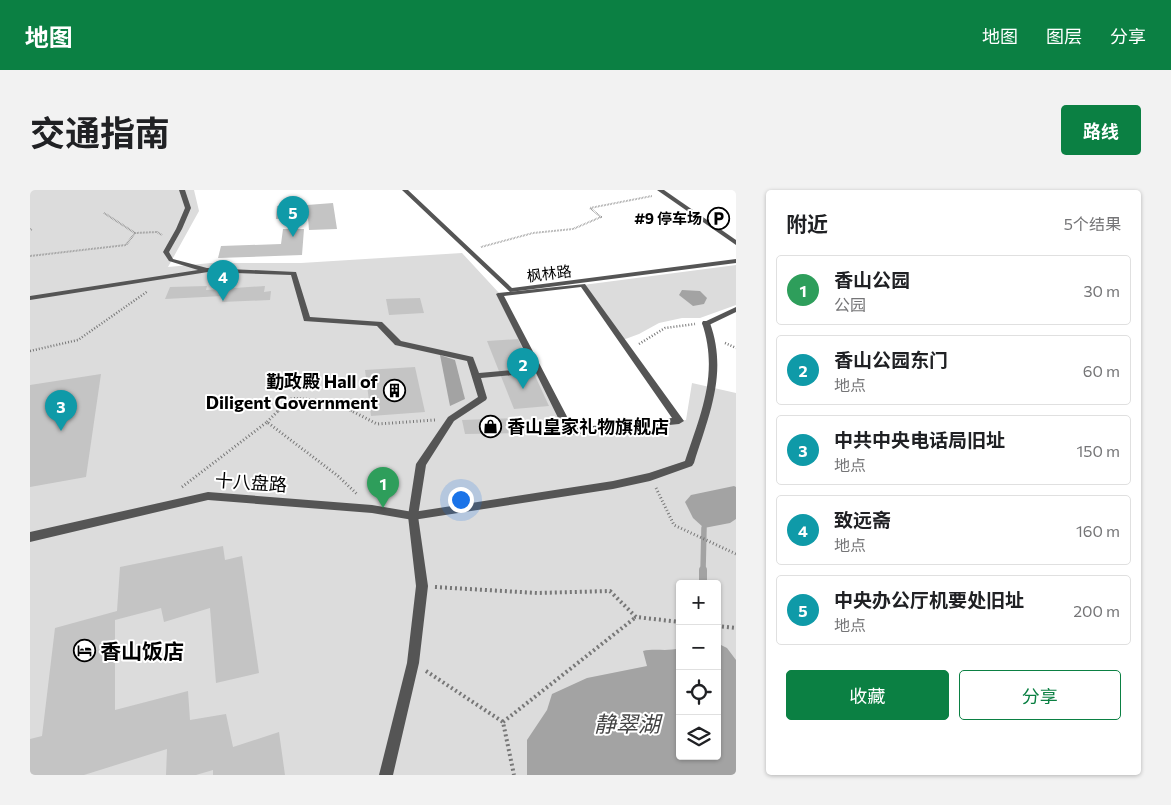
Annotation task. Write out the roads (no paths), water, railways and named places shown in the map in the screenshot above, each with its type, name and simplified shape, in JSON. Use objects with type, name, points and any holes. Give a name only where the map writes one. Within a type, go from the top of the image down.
[{"type":"street","points":[[182,190],[188,208],[179,230],[166,252],[170,260],[208,270]]},
{"type":"street","name":"枫林路","points":[[405,190],[510,290],[736,261]]},
{"type":"street","points":[[663,192],[736,243]]},
{"type":"street","points":[[30,298],[208,270],[294,273],[308,319],[379,324],[398,342],[470,359],[483,398],[451,419],[421,464],[414,516],[422,586],[413,663],[386,775]]},
{"type":"street","points":[[583,285],[678,421],[570,432],[539,370],[500,294],[583,285]]},
{"type":"street","name":"十八盘路","points":[[30,537],[208,496],[372,509],[414,516],[613,485],[650,477],[689,463],[712,388],[713,338],[706,323],[736,309]]},
{"type":"street","points":[[476,376],[539,370]]},
{"type":"water","points":[[682,290],[700,291],[707,298],[704,304],[693,306],[679,295]]},
{"type":"water","points":[[440,355],[455,360],[465,399],[450,406]]},
{"type":"water","points":[[736,487],[736,519],[730,523],[704,528],[693,518],[685,502],[691,495]]},
{"type":"water","name":"静翠湖","points":[[721,645],[727,648],[736,660],[736,775],[527,775],[527,740],[547,710],[552,694],[587,678],[647,666],[643,651],[676,649],[676,760],[721,760]]},
{"type":"waterway","points":[[703,571],[704,528]]},
{"type":"waterway","points":[[703,571],[703,580]]},
{"type":"place","name":"#9 停车场","points":[[718,218]]},
{"type":"place","name":"中央办公厅机要处旧址","points":[[293,237]]},
{"type":"place","name":"致远斋","points":[[223,301]]},
{"type":"place","name":"香山公园东门","points":[[523,389]]},
{"type":"place","name":"勤政殿 Hall of Diligent Government","points":[[394,391]]},
{"type":"place","name":"香山皇家礼物旗舰店","points":[[491,426]]},
{"type":"place","name":"中共中央电话局旧址","points":[[61,431]]},
{"type":"place","name":"香山公园","points":[[383,508]]},
{"type":"place","name":"香山饭店","points":[[84,650]]}]
